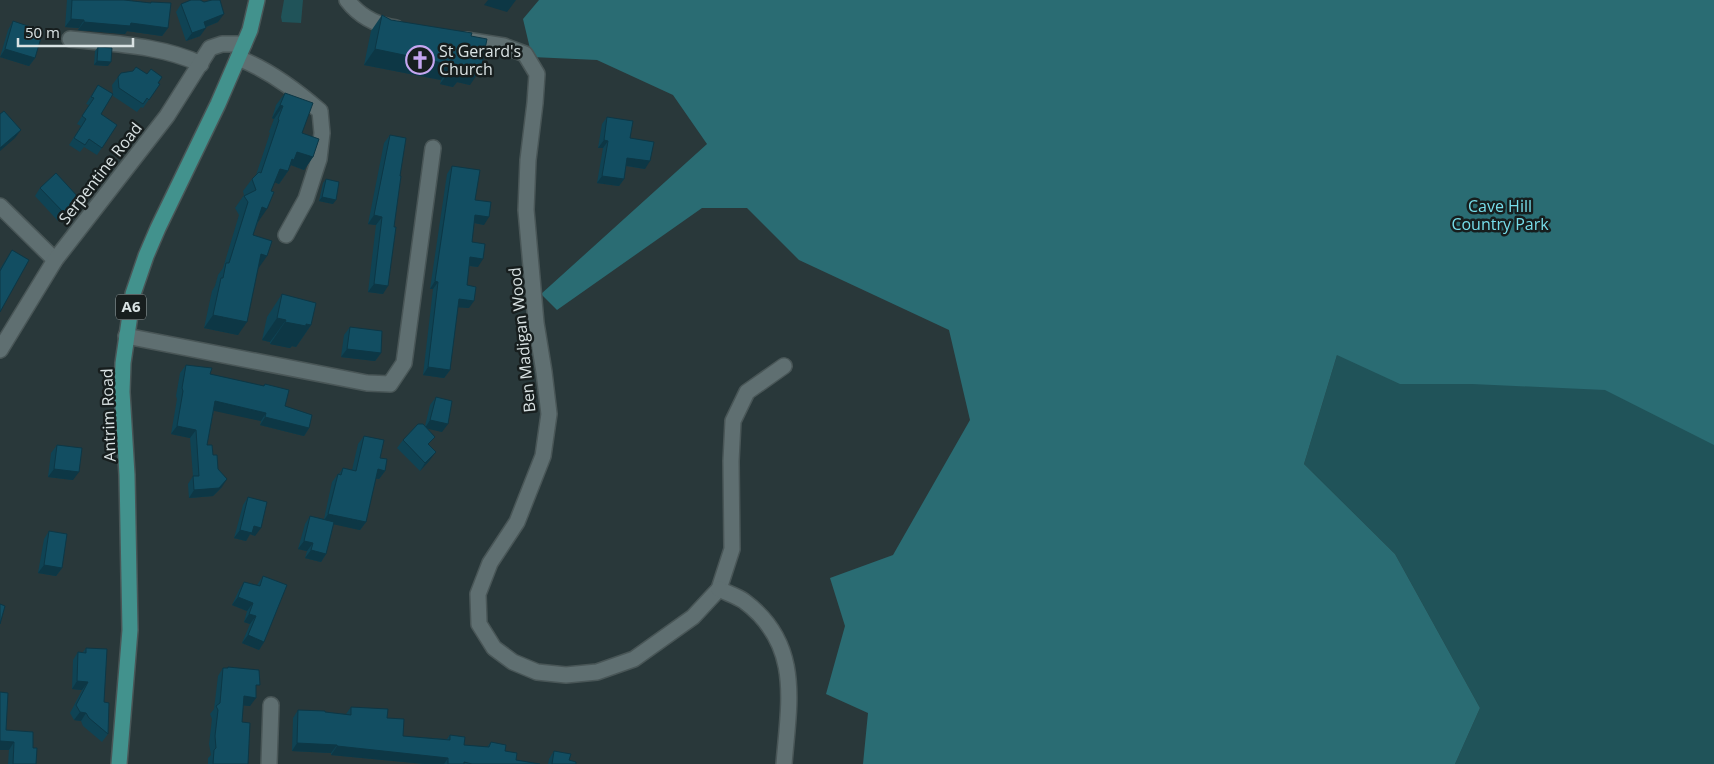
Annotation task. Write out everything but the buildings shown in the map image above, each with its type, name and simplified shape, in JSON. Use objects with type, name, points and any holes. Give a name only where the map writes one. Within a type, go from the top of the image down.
[{"type":"main road","name":"Antrim Road","points":[[119,764],[130,630],[127,475],[122,392],[126,336],[133,294],[146,256],[250,30],[257,0]]},
{"type":"street","points":[[347,0],[363,16],[382,26],[410,31]]},
{"type":"street","name":"Ben Madigan Wood","points":[[448,37],[504,46],[525,54],[537,74],[528,160],[526,210],[536,323],[549,414],[543,456],[517,522],[490,563],[478,594],[479,624],[494,648],[513,662],[536,672],[566,675],[597,672],[634,659],[693,617],[719,589],[732,550],[731,461],[733,422],[747,392],[784,366]]},
{"type":"street","points":[[70,39],[155,48],[183,56],[201,64]]},
{"type":"street","name":"Serpentine Road","points":[[0,350],[54,260],[181,96],[210,48],[222,44],[241,51]]},
{"type":"street","points":[[241,51],[251,63],[302,96],[320,111],[322,133],[319,159],[306,199],[286,235]]},
{"type":"street","points":[[126,336],[367,383],[390,384],[404,363],[433,148]]},
{"type":"street","points":[[0,206],[54,260]]},
{"type":"street","points":[[719,589],[743,600],[764,621],[780,642],[786,662],[790,696],[784,764]]},
{"type":"street","points":[[269,764],[271,705]]},
{"type":"green space","points":[[284,0],[303,0],[301,23],[282,22]]},
{"type":"green space","name":"Cave Hill Country Park","points":[[539,0],[1714,0],[1714,445],[1605,390],[1472,384],[1400,384],[1337,355],[1304,464],[1395,554],[1480,708],[1455,764],[863,764],[868,713],[826,694],[845,626],[830,578],[893,555],[970,420],[949,330],[799,260],[747,208],[702,208],[557,310],[541,294],[707,144],[673,95],[597,60],[532,57],[523,19]]},
{"type":"green space","name":"Cave Hill Country Park","points":[[1714,0],[1714,764],[1455,764],[1480,708],[1395,554],[1304,464],[1337,355]]},
{"type":"place","name":"St Gerard's Church","points":[[420,60]]}]
